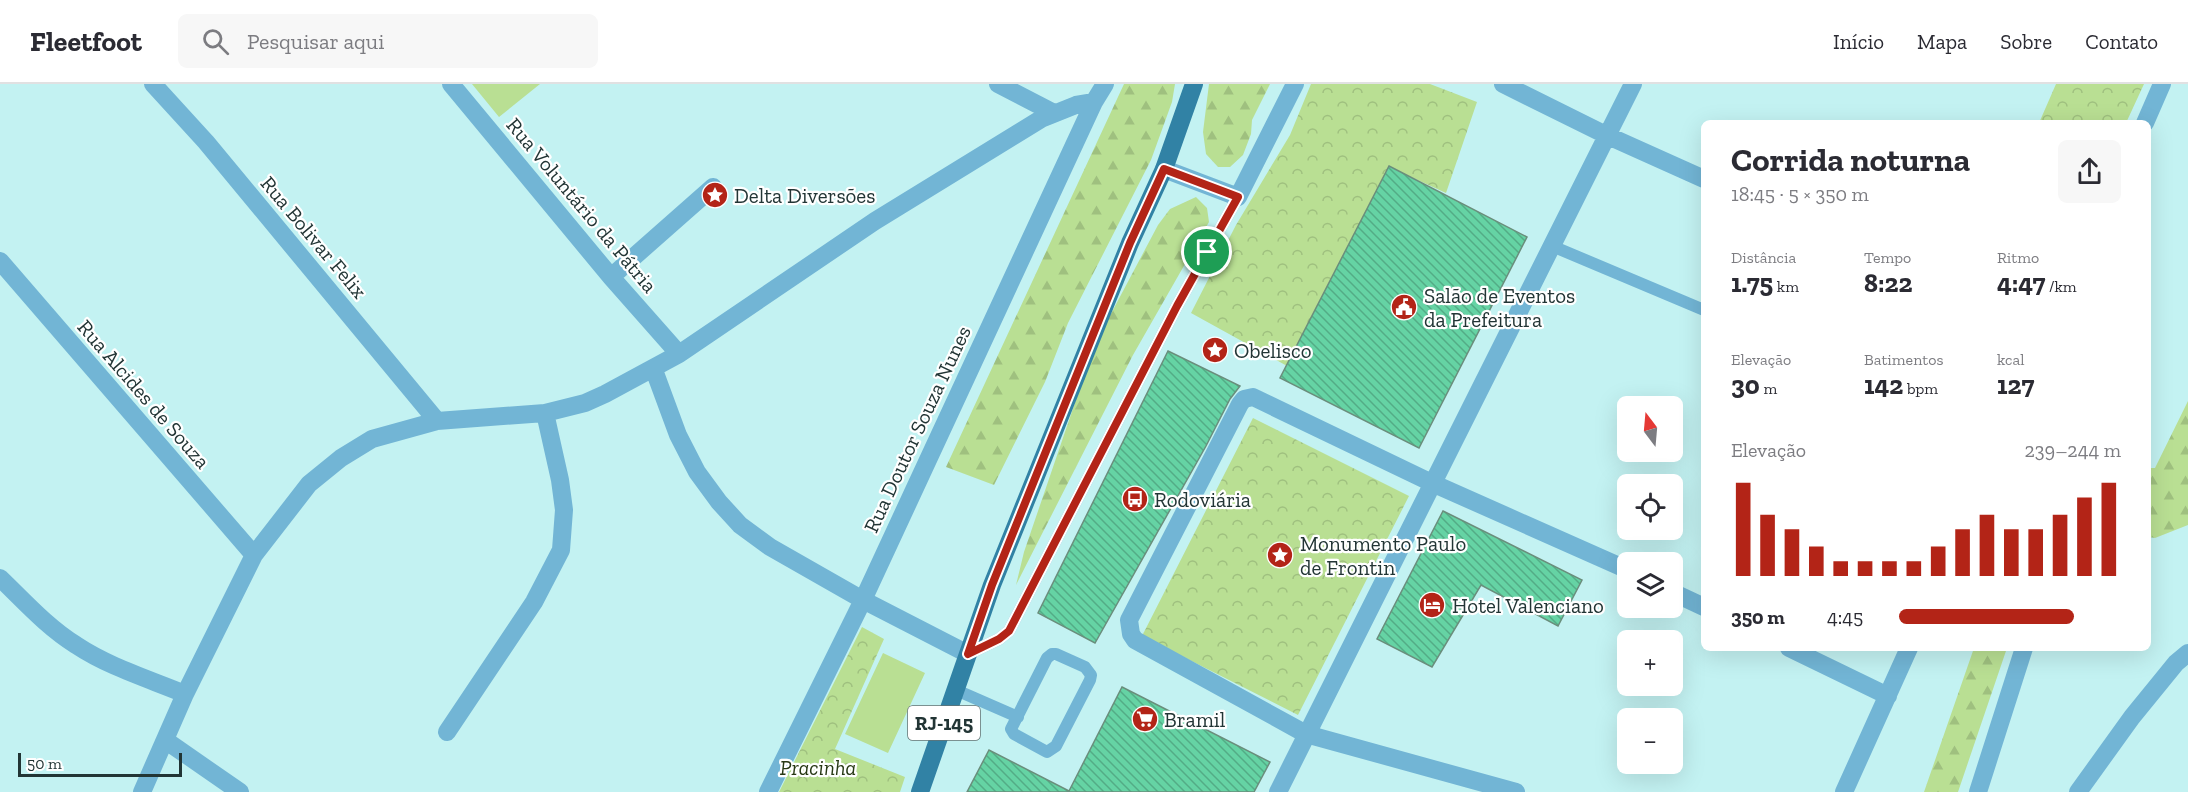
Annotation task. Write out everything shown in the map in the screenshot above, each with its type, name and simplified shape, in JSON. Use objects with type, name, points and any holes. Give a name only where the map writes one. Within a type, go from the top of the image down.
[{"type":"main road","name":"RJ-145","points":[[920,792],[992,585],[1130,243],[1164,169],[1194,84]]},
{"type":"street","name":"Rua Bolivar Felix","points":[[153,84],[206,142],[437,421]]},
{"type":"street","name":"Rua Voluntário da Pátria","points":[[451,84],[611,277],[679,354]]},
{"type":"street","points":[[998,84],[1054,112]]},
{"type":"street","name":"Rua Doutor Souza Nunes","points":[[768,792],[863,600],[1094,102],[1105,84]]},
{"type":"street","points":[[1164,169],[1238,197],[1295,84]]},
{"type":"street","points":[[1503,84],[1606,135],[1701,177]]},
{"type":"street","points":[[1278,792],[1633,84]]},
{"type":"street","points":[[2146,120],[2162,84]]},
{"type":"street","points":[[142,792],[185,694],[254,555],[309,484],[341,458],[372,439],[437,421],[545,413],[595,399],[654,370],[875,221],[1054,112],[1094,102]]},
{"type":"street","points":[[611,277],[713,187]]},
{"type":"street","name":"Rua Alcides de Souza","points":[[0,261],[254,555]]},
{"type":"street","points":[[654,370],[678,435],[697,471],[740,525],[770,547],[863,600],[968,654]]},
{"type":"street","points":[[1516,792],[1306,734],[1135,640],[1131,634],[1130,620],[1244,399],[1256,398],[1432,483],[1617,565]]},
{"type":"street","points":[[447,732],[534,603],[561,550],[564,510],[560,480],[545,413]]},
{"type":"street","points":[[0,578],[51,627],[76,646],[102,660],[185,694]]},
{"type":"street","points":[[1683,597],[1701,606]]},
{"type":"street","points":[[1795,651],[1888,696]]},
{"type":"street","points":[[1844,792],[1908,651]]},
{"type":"street","points":[[1978,792],[2023,651]]},
{"type":"street","points":[[2078,792],[2132,717],[2176,663],[2188,653]]},
{"type":"street","points":[[165,741],[240,792]]},
{"type":"lane","points":[[968,654],[999,639],[1009,631],[1177,306],[1238,197]]},
{"type":"lane","points":[[1552,246],[1701,309]]},
{"type":"lane","points":[[1056,654],[1090,671],[1090,680],[1056,746],[1051,751],[1047,752],[1012,733],[1011,729],[1018,717],[1047,657],[1056,654]]},
{"type":"lane","points":[[956,690],[1018,717]]},
{"type":"green space","points":[[472,84],[540,84],[499,117]]},
{"type":"green space","points":[[1124,84],[1175,84],[1172,102],[1151,160],[1068,323],[1045,382],[994,485],[946,467]]},
{"type":"green space","points":[[1209,84],[1270,84],[1252,120],[1251,134],[1243,155],[1230,167],[1218,167],[1206,154],[1203,132]]},
{"type":"green space","points":[[1311,84],[1430,84],[1477,102],[1446,193],[1389,167],[1287,366],[1191,313],[1236,225],[1290,135]]},
{"type":"green space","points":[[2056,84],[2144,84],[2127,120],[2040,120]]},
{"type":"green space","points":[[1196,197],[1207,208],[1209,222],[1133,355],[1016,585],[1024,552],[1079,391],[1105,325],[1158,225],[1170,209]]},
{"type":"green space","points":[[2188,401],[2188,525],[2155,538],[2151,537],[2151,468],[2155,468]]},
{"type":"green space","points":[[1253,418],[1409,496],[1298,715],[1142,636]]},
{"type":"green space","name":"Pracinha","points":[[862,627],[884,639],[835,749],[905,777],[900,792],[779,792]]},
{"type":"green space","points":[[1973,651],[2006,651],[1958,792],[1924,792]]},
{"type":"green space","points":[[883,653],[925,673],[888,753],[845,734]]},
{"type":"building","name":"Salão de Eventos da Prefeitura","points":[[1389,166],[1527,237],[1419,448],[1280,378]]},
{"type":"building","name":"Rodoviária","points":[[1168,351],[1240,386],[1230,399],[1095,643],[1038,613]]},
{"type":"building","name":"Hotel Valenciano","points":[[1443,511],[1582,580],[1558,626],[1481,585],[1432,667],[1377,639]]},
{"type":"building","name":"Bramil","points":[[1122,687],[1270,762],[1254,792],[967,792],[989,750],[1069,791]]},
{"type":"place","name":"Delta Diversões","points":[[715,195]]},
{"type":"place","name":"Salão de Eventos da Prefeitura","points":[[1404,307]]},
{"type":"place","name":"Obelisco","points":[[1215,350]]},
{"type":"place","name":"Rodoviária","points":[[1135,499]]},
{"type":"place","name":"Monumento Paulo de Frontin","points":[[1280,555]]},
{"type":"place","name":"Hotel Valenciano","points":[[1432,605]]},
{"type":"place","name":"Bramil","points":[[1145,719]]},
{"type":"route","points":[[1164,169],[1238,197],[1207,252],[1009,631],[999,639],[968,654],[992,585],[1130,243],[1164,169]]}]
